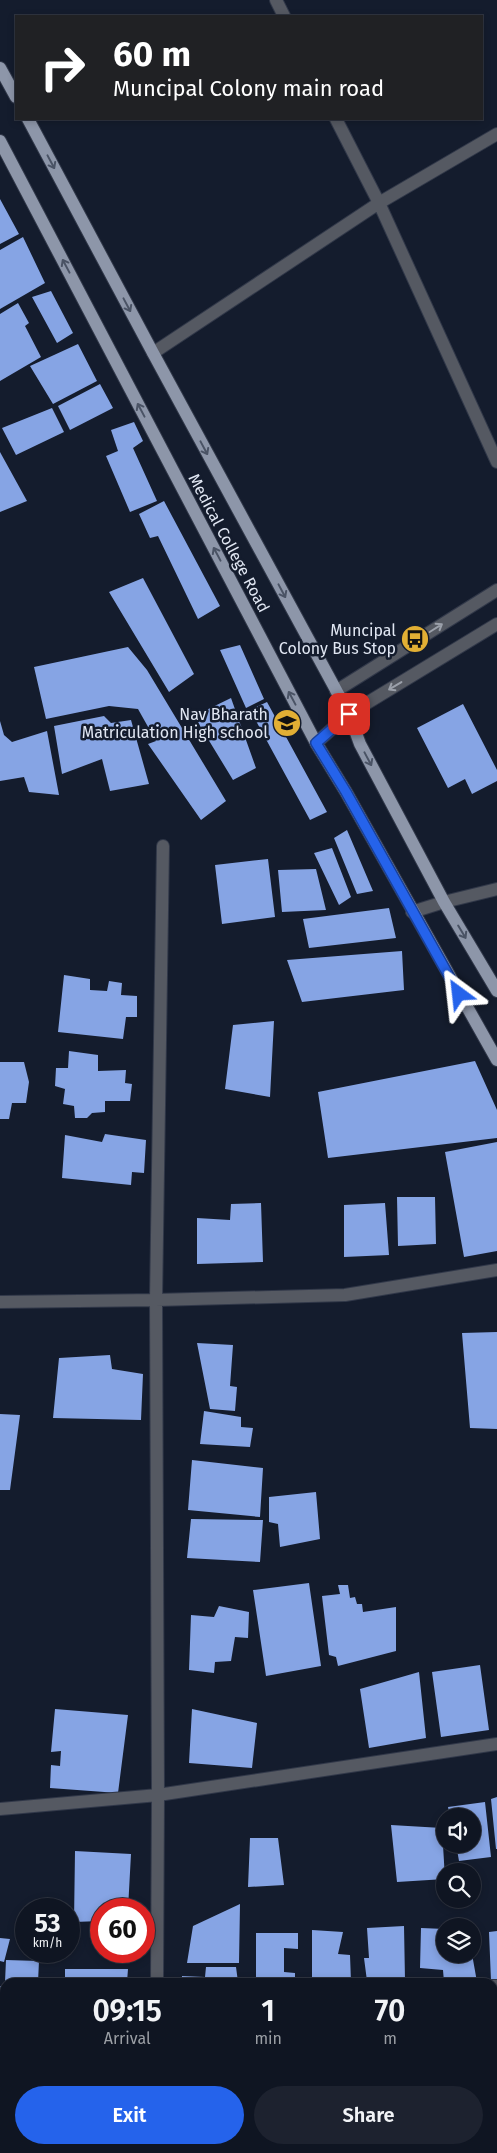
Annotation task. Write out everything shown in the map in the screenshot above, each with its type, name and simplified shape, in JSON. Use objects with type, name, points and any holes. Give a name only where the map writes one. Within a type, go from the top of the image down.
[{"type":"main road","points":[[0,68],[15,95]]},
{"type":"main road","name":"Medical College Road","points":[[29,120],[152,353],[349,714],[360,744],[444,902],[497,991]]},
{"type":"main road","name":"Medical College Road","points":[[0,141],[316,743],[346,792],[497,1060]]},
{"type":"street","points":[[276,0],[284,15]]},
{"type":"street","points":[[337,120],[379,203],[497,462]]},
{"type":"street","points":[[152,353],[379,203],[497,134]]},
{"type":"street","points":[[336,691],[497,590]]},
{"type":"street","points":[[316,743],[349,714],[497,624]]},
{"type":"street","points":[[157,1978],[156,1300],[163,846]]},
{"type":"street","points":[[412,912],[497,889]]},
{"type":"street","points":[[0,1302],[345,1295],[497,1270]]},
{"type":"street","points":[[0,1809],[158,1795],[497,1744]]},
{"type":"building","points":[[0,199],[19,234],[0,244]]},
{"type":"building","points":[[23,237],[45,283],[0,309],[0,250]]},
{"type":"building","points":[[51,291],[73,333],[57,343],[32,297]]},
{"type":"building","points":[[18,303],[29,323],[25,326],[41,357],[0,381],[0,314]]},
{"type":"building","points":[[78,344],[97,381],[53,404],[30,366]]},
{"type":"building","points":[[100,384],[113,408],[70,430],[58,406]]},
{"type":"building","points":[[52,408],[64,432],[16,455],[2,428]]},
{"type":"building","points":[[134,422],[143,441],[133,448],[157,501],[130,512],[106,456],[118,451],[111,430]]},
{"type":"building","points":[[0,452],[27,501],[0,512]]},
{"type":"building","points":[[164,501],[220,606],[198,619],[158,536],[150,538],[139,514]]},
{"type":"building","points":[[143,578],[194,674],[169,692],[109,592]]},
{"type":"building","points":[[240,645],[264,699],[246,708],[220,650]]},
{"type":"building","points":[[128,647],[147,670],[226,801],[201,820],[148,744],[156,741],[138,709],[109,706],[46,719],[34,667]]},
{"type":"building","points":[[231,698],[256,768],[233,780],[194,716]]},
{"type":"building","points":[[267,702],[327,812],[310,820],[250,710]]},
{"type":"building","points":[[463,704],[497,770],[497,781],[472,794],[465,779],[448,788],[417,728]]},
{"type":"building","points":[[104,716],[111,723],[131,720],[149,784],[110,791],[102,759],[62,774],[54,726]]},
{"type":"building","points":[[0,721],[4,735],[12,742],[47,731],[59,795],[29,792],[24,777],[0,781]]},
{"type":"building","points":[[347,830],[373,891],[357,894],[334,838]]},
{"type":"building","points":[[332,848],[351,897],[339,905],[314,853]]},
{"type":"building","points":[[268,859],[275,917],[222,924],[215,865]]},
{"type":"building","points":[[316,869],[326,910],[282,912],[278,870]]},
{"type":"building","points":[[389,908],[396,938],[309,948],[303,919]]},
{"type":"building","points":[[402,951],[404,990],[302,1002],[287,960]]},
{"type":"building","points":[[64,975],[90,979],[90,990],[107,991],[109,981],[122,983],[121,995],[137,996],[137,1017],[126,1017],[123,1039],[58,1032]]},
{"type":"building","points":[[274,1021],[270,1097],[225,1089],[233,1025]]},
{"type":"building","points":[[69,1051],[98,1055],[98,1071],[126,1070],[125,1083],[132,1084],[130,1101],[105,1101],[105,1112],[92,1113],[87,1118],[75,1118],[74,1106],[63,1104],[65,1089],[55,1086],[56,1068],[68,1068]]},
{"type":"building","points":[[475,1061],[497,1110],[497,1138],[328,1158],[318,1092]]},
{"type":"building","points":[[0,1062],[24,1062],[29,1082],[26,1103],[12,1103],[9,1119],[0,1119]]},
{"type":"building","points":[[105,1134],[146,1140],[144,1173],[132,1172],[131,1185],[62,1178],[65,1135],[102,1142]]},
{"type":"building","points":[[497,1142],[497,1251],[464,1257],[445,1152]]},
{"type":"building","points":[[397,1197],[435,1197],[436,1244],[398,1246]]},
{"type":"building","points":[[261,1203],[263,1262],[197,1264],[197,1218],[230,1220],[231,1204]]},
{"type":"building","points":[[385,1203],[389,1255],[344,1257],[344,1205]]},
{"type":"building","points":[[497,1332],[497,1429],[470,1428],[462,1333]]},
{"type":"building","points":[[197,1343],[233,1345],[230,1386],[237,1387],[235,1411],[210,1409]]},
{"type":"building","points":[[110,1355],[112,1369],[143,1374],[141,1420],[53,1418],[59,1358]]},
{"type":"building","points":[[204,1411],[241,1417],[241,1427],[253,1428],[250,1447],[200,1444]]},
{"type":"building","points":[[0,1414],[20,1415],[10,1490],[0,1490]]},
{"type":"building","points":[[192,1460],[263,1468],[260,1517],[188,1510]]},
{"type":"building","points":[[316,1492],[320,1539],[280,1547],[278,1524],[269,1522],[269,1497]]},
{"type":"building","points":[[191,1519],[263,1520],[260,1562],[187,1558]]},
{"type":"building","points":[[309,1583],[321,1666],[266,1676],[253,1590]]},
{"type":"building","points":[[338,1585],[348,1585],[350,1598],[355,1597],[357,1604],[362,1604],[363,1612],[396,1607],[396,1651],[338,1666],[336,1657],[329,1655],[322,1596],[340,1594]]},
{"type":"building","points":[[219,1606],[249,1612],[248,1638],[235,1637],[231,1661],[215,1662],[214,1673],[189,1670],[191,1615],[214,1617]]},
{"type":"building","points":[[480,1665],[489,1730],[441,1737],[432,1672]]},
{"type":"building","points":[[419,1672],[426,1738],[369,1748],[360,1689]]},
{"type":"building","points":[[55,1709],[128,1715],[118,1793],[50,1788],[51,1765],[60,1766],[61,1751],[51,1752]]},
{"type":"building","points":[[192,1709],[257,1723],[252,1768],[189,1763]]},
{"type":"building","points":[[497,1797],[497,1849],[496,1849],[491,1799]]},
{"type":"building","points":[[485,1802],[491,1857],[459,1861],[458,1853],[481,1853],[481,1808],[448,1807]]},
{"type":"building","points":[[391,1825],[436,1828],[436,1853],[443,1853],[444,1863],[436,1863],[436,1880],[397,1882]]},
{"type":"building","points":[[250,1838],[278,1838],[284,1885],[248,1887]]},
{"type":"building","points":[[75,1851],[131,1854],[129,1898],[90,1898],[90,1921],[80,1922],[80,1898],[74,1898]]},
{"type":"building","points":[[240,1904],[239,1963],[187,1963],[193,1926]]},
{"type":"building","points":[[404,1926],[405,1978],[367,1978],[364,1958],[369,1958],[367,1928]]},
{"type":"building","points":[[421,1928],[436,1929],[436,1963],[474,1963],[476,1978],[444,1978],[443,1970],[420,1968]]},
{"type":"building","points":[[312,1930],[343,1932],[338,1954],[350,1955],[351,1978],[312,1978]]},
{"type":"building","points":[[497,1931],[497,1978],[491,1978],[489,1932]]},
{"type":"building","points":[[256,1933],[298,1933],[298,1949],[284,1948],[284,1972],[295,1973],[295,1978],[256,1978]]},
{"type":"building","points":[[0,1938],[10,1939],[4,1962],[0,1961]]},
{"type":"building","points":[[6,1960],[15,1960],[15,1963],[39,1963],[38,1978],[5,1978]]},
{"type":"building","points":[[206,1967],[236,1967],[237,1978],[182,1978],[182,1976],[205,1977]]},
{"type":"building","points":[[65,1969],[128,1969],[127,1978],[65,1978]]},
{"type":"place","name":"Muncipal Colony Bus Stop","points":[[415,639]]},
{"type":"place","name":"Nav Bharath Matriculation High school","points":[[287,723]]},
{"type":"route","points":[[349,714],[316,743],[346,792],[459,994]]}]
